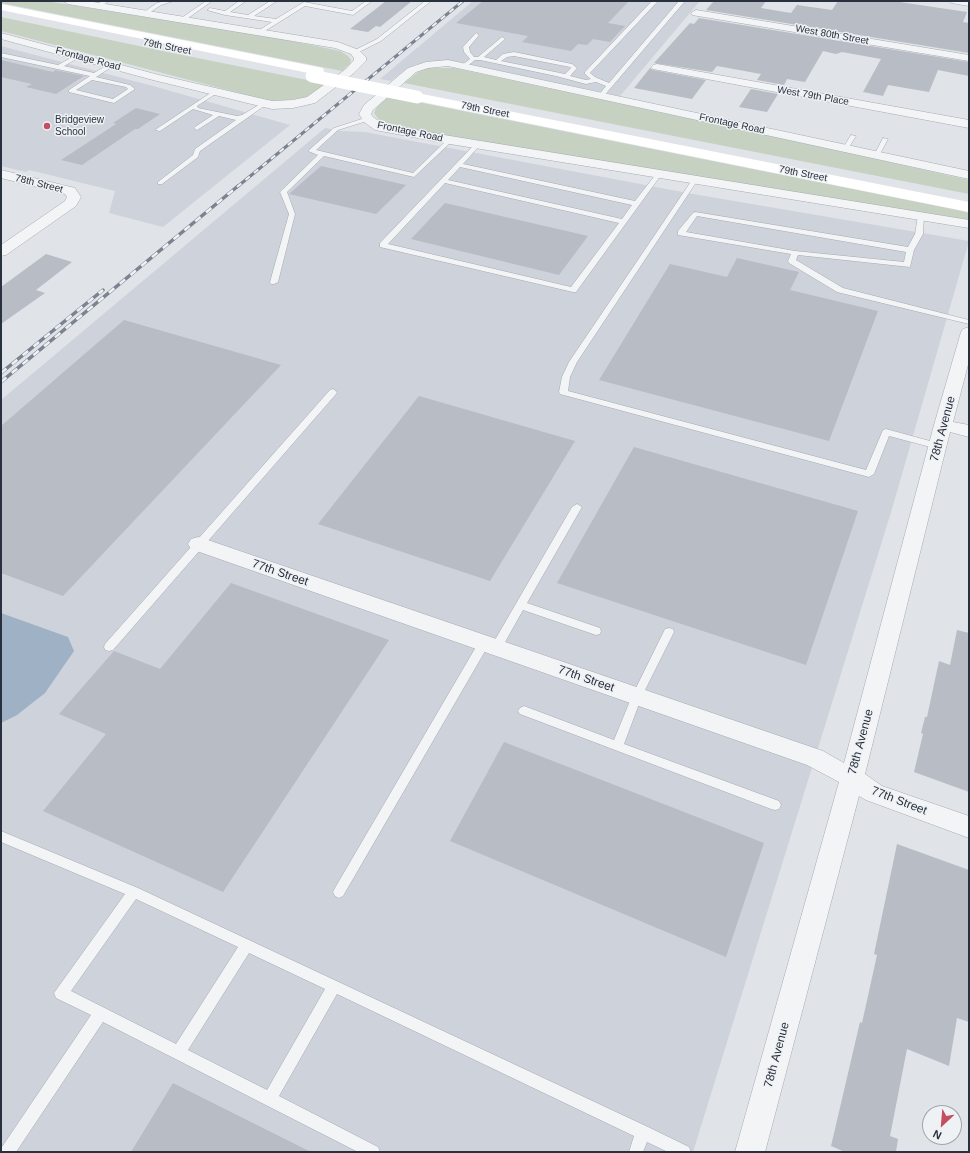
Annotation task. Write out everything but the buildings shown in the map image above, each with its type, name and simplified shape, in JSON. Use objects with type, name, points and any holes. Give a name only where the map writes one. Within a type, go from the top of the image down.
[{"type":"main road","name":"79th Street","points":[[1,7],[315,73]]},
{"type":"main road","name":"79th Street","points":[[1,13],[420,94],[969,207]]},
{"type":"main road","name":"79th Street","points":[[420,94],[969,199]]},
{"type":"street","points":[[68,1],[102,4],[144,14],[338,45],[355,52]]},
{"type":"street","points":[[955,1],[969,3]]},
{"type":"street","name":"West 80th Street","points":[[696,13],[969,58]]},
{"type":"street","name":"Frontage Road","points":[[1,36],[111,66],[264,104],[302,103],[317,96],[358,64],[360,57],[355,52]]},
{"type":"street","name":"Frontage Road","points":[[969,174],[601,96],[468,63],[436,63],[412,70],[368,108],[365,114],[368,119],[379,127],[387,129],[694,181],[969,224]]},
{"type":"street","name":"West 79th Place","points":[[657,68],[969,124]]},
{"type":"street","name":"78th Street","points":[[1,174],[70,191],[74,197],[71,203],[1,252]]},
{"type":"street","name":"78th Avenue","points":[[750,1152],[852,778],[969,332]]},
{"type":"street","points":[[941,435],[969,431]]},
{"type":"street","name":"77th Street","points":[[198,544],[815,758],[852,778],[874,793],[969,827]]},
{"type":"lane","points":[[144,14],[159,4],[167,1]]},
{"type":"lane","points":[[182,20],[209,1]]},
{"type":"lane","points":[[225,13],[243,1]]},
{"type":"lane","points":[[249,16],[274,1]]},
{"type":"lane","points":[[319,6],[328,1]]},
{"type":"lane","points":[[260,32],[302,2],[353,13],[369,1]]},
{"type":"lane","points":[[355,52],[379,40],[428,1]]},
{"type":"lane","points":[[611,86],[596,80],[587,73],[655,1]]},
{"type":"lane","points":[[601,96],[682,1]]},
{"type":"lane","points":[[210,10],[277,21]]},
{"type":"lane","points":[[476,34],[466,47],[468,63],[480,58],[502,39]]},
{"type":"lane","points":[[496,62],[505,55],[514,54],[572,66],[574,68],[566,77]]},
{"type":"lane","points":[[1,55],[59,67],[93,77],[128,86],[132,89],[114,101],[71,91],[93,77],[111,66]]},
{"type":"lane","points":[[59,67],[78,56]]},
{"type":"lane","points":[[480,58],[557,74],[586,82],[596,80]]},
{"type":"lane","points":[[158,130],[215,92]]},
{"type":"lane","points":[[160,183],[196,156],[197,150],[264,104]]},
{"type":"lane","points":[[194,106],[196,109],[218,114],[237,118],[244,117]]},
{"type":"lane","points":[[197,128],[218,114]]},
{"type":"lane","points":[[368,119],[336,129],[311,151],[414,175],[450,140]]},
{"type":"lane","points":[[846,148],[853,136]]},
{"type":"lane","points":[[877,155],[885,139]]},
{"type":"lane","points":[[477,145],[383,245],[573,290],[658,175]]},
{"type":"lane","points":[[274,282],[292,214],[283,192],[322,154]]},
{"type":"lane","points":[[458,165],[637,204]]},
{"type":"lane","points":[[443,181],[624,222]]},
{"type":"lane","points":[[694,181],[574,362],[566,377],[563,392],[869,474],[886,432],[941,435]]},
{"type":"lane","points":[[910,250],[695,214],[681,233],[795,253],[907,265],[910,250],[919,234],[922,216]]},
{"type":"lane","points":[[795,253],[792,262],[840,290],[969,322]]},
{"type":"lane","points":[[109,647],[333,392]]},
{"type":"lane","points":[[340,892],[490,646],[521,605],[577,507]]},
{"type":"lane","points":[[521,605],[596,631]]},
{"type":"lane","points":[[618,745],[637,696],[669,632]]},
{"type":"lane","points":[[524,711],[775,805]]},
{"type":"lane","points":[[1,836],[134,892],[684,1152]]},
{"type":"lane","points":[[134,892],[61,993],[100,1014],[270,1098],[373,1152]]},
{"type":"lane","points":[[179,1052],[247,945]]},
{"type":"lane","points":[[270,1098],[334,986]]},
{"type":"lane","points":[[7,1152],[100,1014]]},
{"type":"lane","points":[[636,1152],[643,1132]]},
{"type":"shaded area","points":[[473,1],[700,1],[620,96],[453,61],[432,61],[415,65],[405,70],[391,81],[380,79]]},
{"type":"shaded area","points":[[1,46],[153,86],[290,125],[163,227],[109,213],[115,191],[29,170],[26,172],[1,166]]},
{"type":"shaded area","points":[[325,128],[341,131],[365,132],[693,194],[969,241],[892,509],[693,1152],[1,1152],[1,400]]},
{"type":"green space","points":[[1,1],[46,1],[282,39],[340,51],[351,60],[350,64],[342,71],[1,3]]},
{"type":"green space","points":[[1,17],[327,84],[303,98],[279,101],[266,100],[1,31]]},
{"type":"green space","points":[[428,68],[454,68],[969,180],[969,194],[404,83],[418,72]]},
{"type":"green space","points":[[388,96],[962,211],[969,213],[969,220],[574,158],[394,126],[379,120],[374,113],[377,107]]},
{"type":"water","points":[[1,613],[68,637],[74,651],[45,693],[17,715],[1,723]]},
{"type":"railway","points":[[237,187],[463,1]]},
{"type":"railway","points":[[1,382],[238,186]]},
{"type":"railway","points":[[1,373],[103,290]]},
{"type":"place","name":"Bridgeview School","points":[[47,126]]}]
